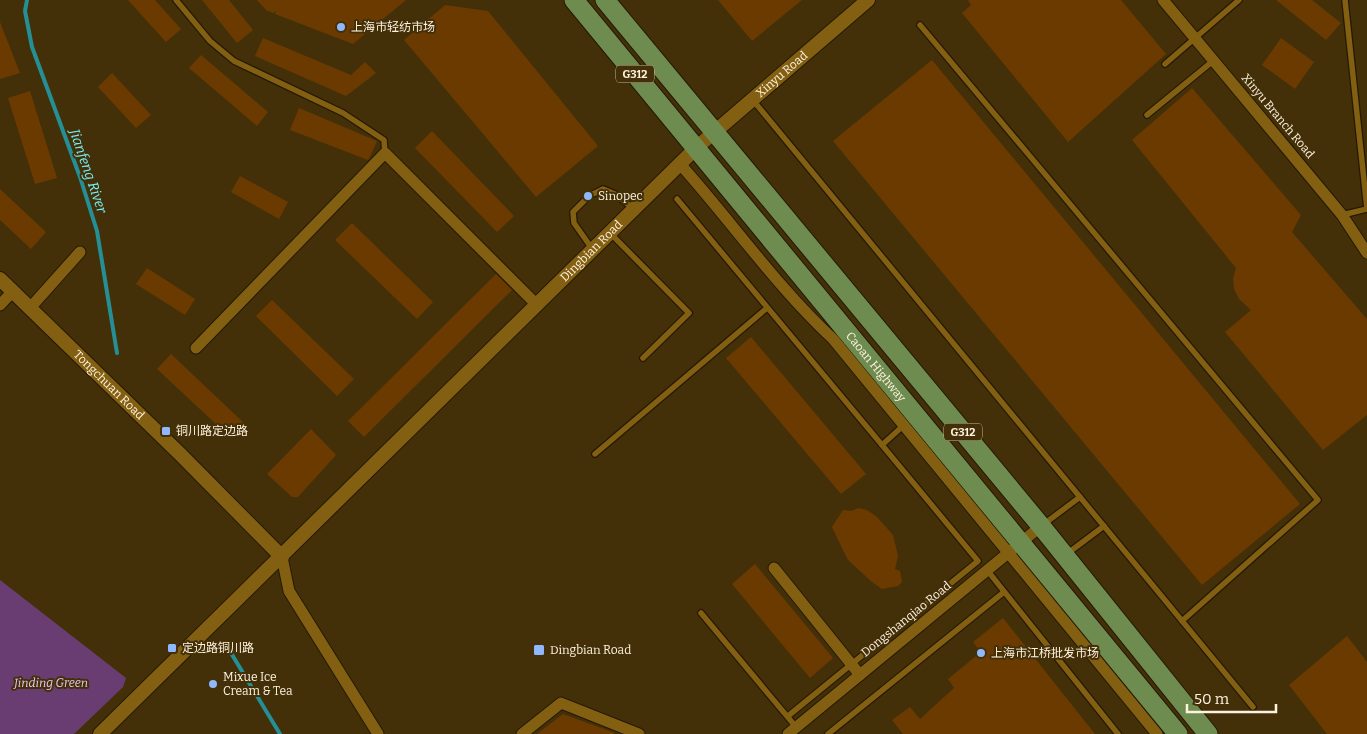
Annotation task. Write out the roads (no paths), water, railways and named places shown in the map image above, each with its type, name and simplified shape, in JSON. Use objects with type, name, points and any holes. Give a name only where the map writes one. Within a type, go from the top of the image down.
[{"type":"highway","name":"Caoan Highway","points":[[574,0],[696,148],[909,420],[1014,548],[1178,734]]},
{"type":"highway","name":"Caoan Highway","points":[[605,0],[1041,526],[1208,734]]},
{"type":"street","name":"Xinyu Road","points":[[696,148],[868,0]]},
{"type":"street","name":"Xinyu Branch Road","points":[[1163,0],[1342,214],[1367,253]]},
{"type":"street","name":"Dingbian Road","points":[[100,734],[696,148]]},
{"type":"street","points":[[196,348],[385,154],[537,305]]},
{"type":"street","points":[[680,164],[778,283],[909,420]]},
{"type":"street","points":[[30,308],[80,252]]},
{"type":"street","name":"Tongchuan Road","points":[[0,279],[180,454],[282,557]]},
{"type":"street","points":[[0,305],[13,291]]},
{"type":"street","name":"Dongshanqiao Road","points":[[792,731],[1041,526]]},
{"type":"street","points":[[1014,548],[1157,734]]},
{"type":"street","points":[[282,557],[289,592],[378,734]]},
{"type":"street","points":[[774,568],[860,675]]},
{"type":"street","points":[[522,734],[561,703],[639,734]]},
{"type":"lane","points":[[176,0],[210,41],[234,61],[343,113],[384,140],[385,154]]},
{"type":"lane","points":[[1165,64],[1240,0]]},
{"type":"lane","points":[[1342,214],[1367,210],[1346,0]]},
{"type":"lane","points":[[920,25],[1318,500],[1182,621]]},
{"type":"lane","points":[[1147,116],[1213,61]]},
{"type":"lane","points":[[752,99],[1253,707]]},
{"type":"lane","points":[[593,250],[574,223],[573,212],[578,206],[589,196],[603,189],[615,194],[634,209]]},
{"type":"lane","points":[[677,198],[978,561],[788,716]]},
{"type":"lane","points":[[610,233],[689,313],[644,358]]},
{"type":"lane","points":[[595,454],[767,308]]},
{"type":"lane","points":[[882,445],[909,420]]},
{"type":"lane","points":[[1041,526],[1080,497]]},
{"type":"lane","points":[[1064,556],[1104,526]]},
{"type":"lane","points":[[987,570],[1118,734]]},
{"type":"lane","points":[[828,734],[1004,592]]},
{"type":"lane","points":[[701,613],[788,716],[792,731]]},
{"type":"waterway","name":"Jianfeng River","points":[[27,0],[25,11],[32,47],[80,177],[97,231],[117,353]]},
{"type":"waterway","name":"Jianfeng River","points":[[228,648],[280,734]]},
{"type":"place","name":"上海市轻纺市场","points":[[341,27]]},
{"type":"place","name":"Sinopec","points":[[588,196]]},
{"type":"place","name":"铜川路定边路","points":[[166,431]]},
{"type":"place","name":"定边路铜川路","points":[[172,648]]},
{"type":"place","name":"Dingbian Road","points":[[539,650]]},
{"type":"place","name":"上海市江桥批发市场","points":[[981,653]]},
{"type":"place","name":"Mixue Ice Cream & Tea","points":[[213,684]]},
{"type":"park label","name":"Jinding Green","points":[[51,683]]}]
